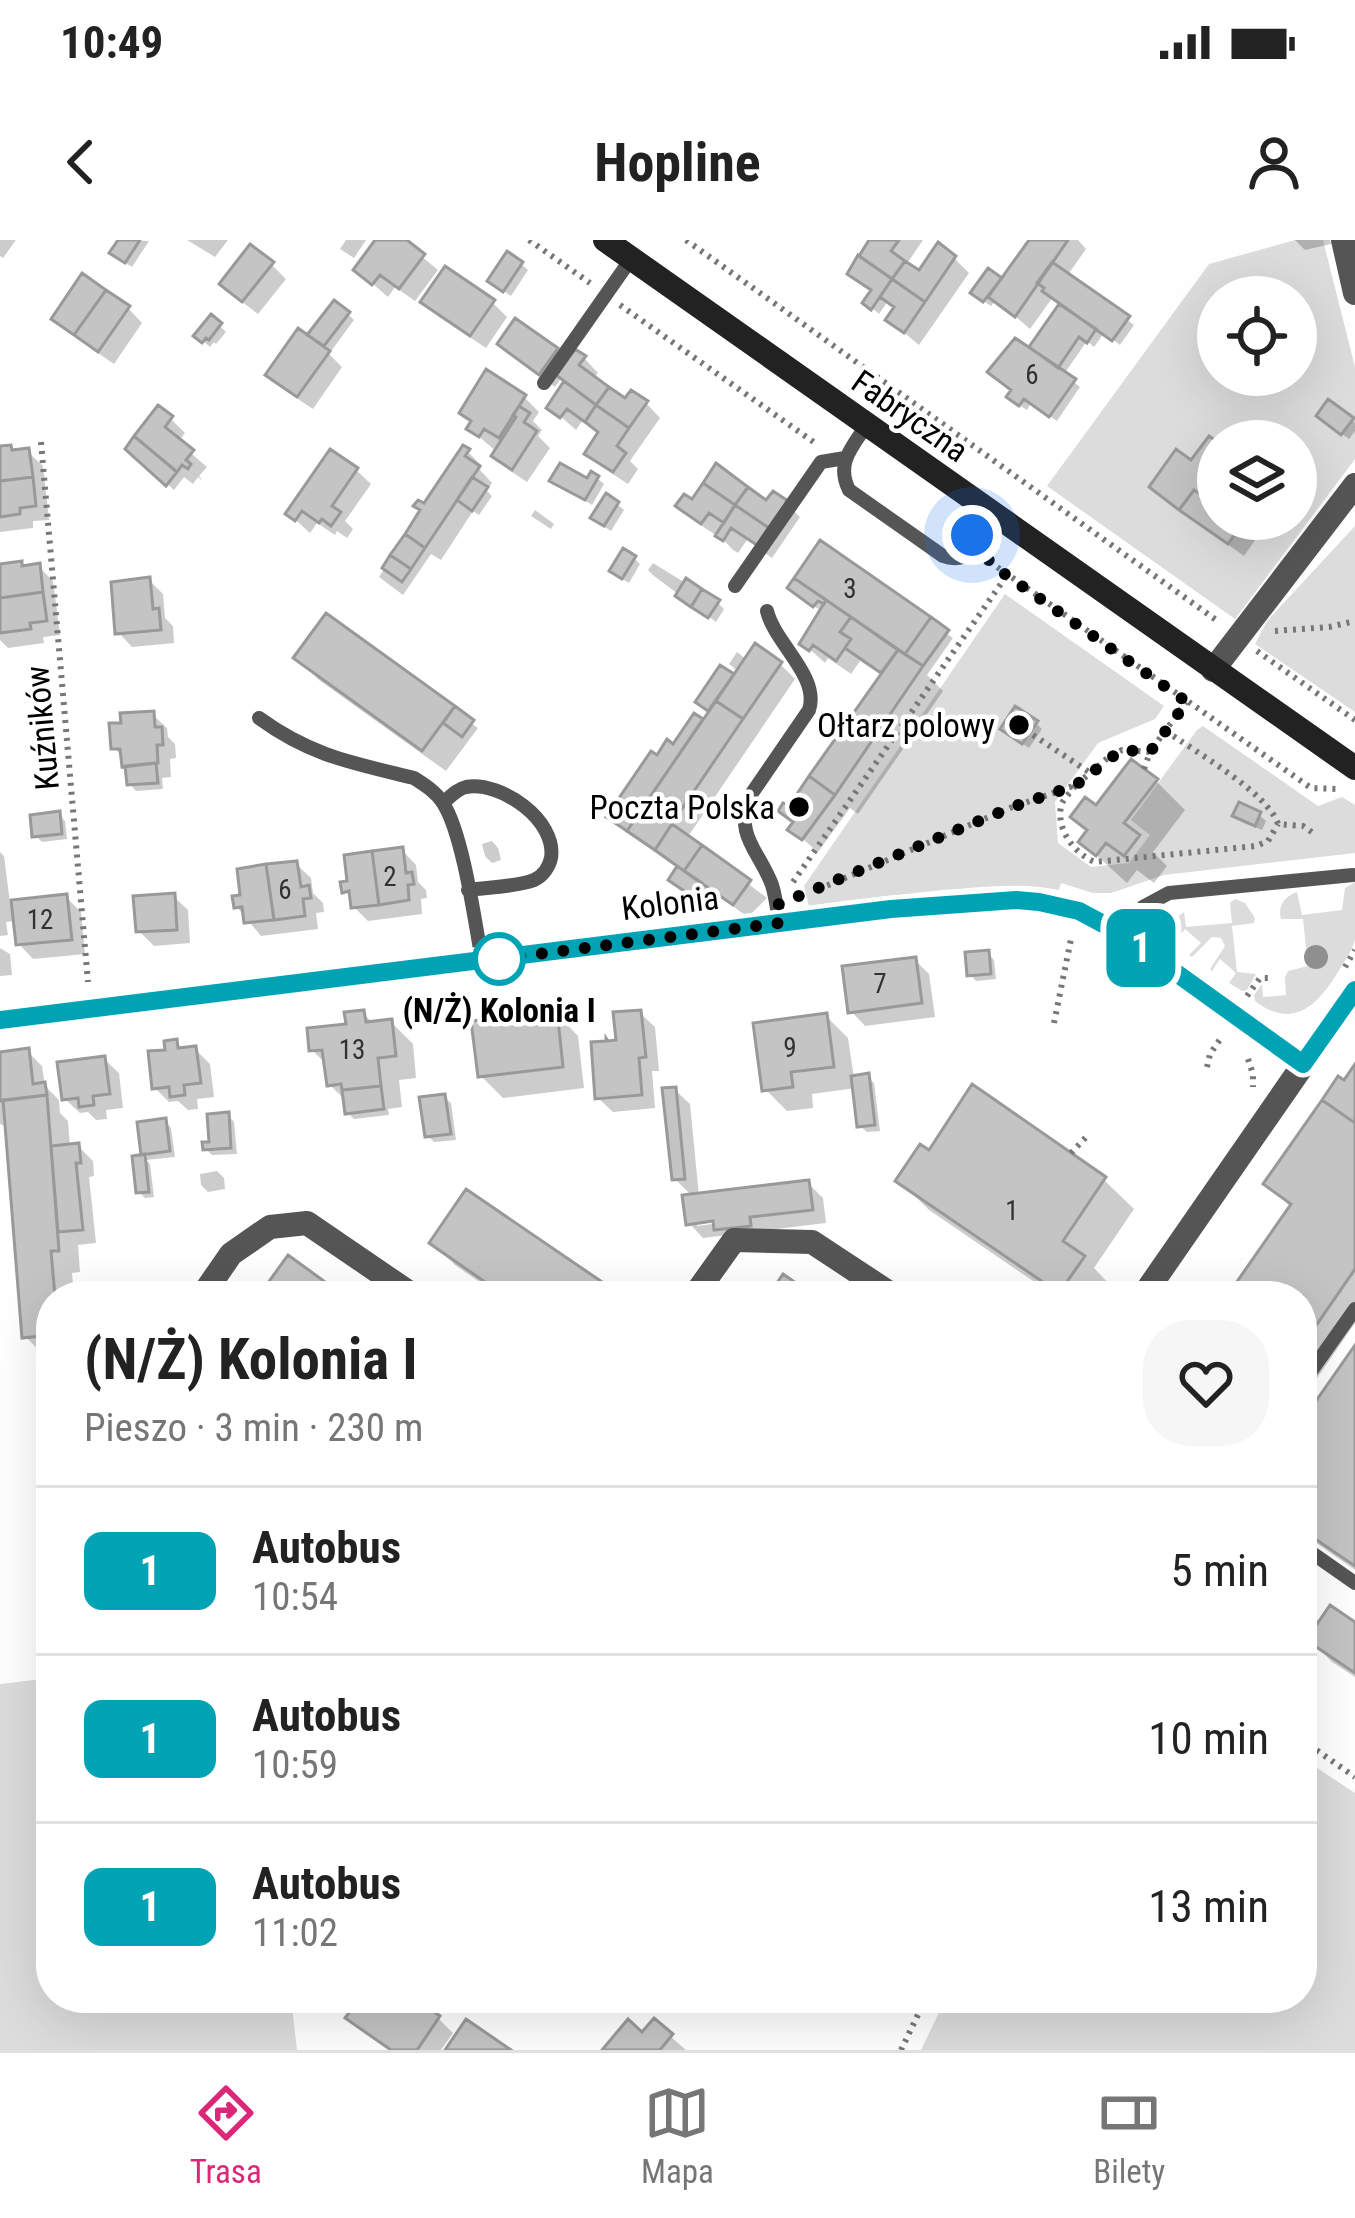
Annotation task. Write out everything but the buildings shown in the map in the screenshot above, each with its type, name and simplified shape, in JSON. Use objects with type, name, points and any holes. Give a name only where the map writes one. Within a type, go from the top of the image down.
[{"type":"main road","name":"Fabryczna","points":[[605,240],[1213,670],[1350,779]]},
{"type":"street","points":[[1342,240],[1355,293]]},
{"type":"street","points":[[1213,670],[1355,485]]},
{"type":"street","name":"Kolonia","points":[[0,1021],[482,961],[778,914],[1016,900],[1079,911],[1122,934],[1303,1064]]},
{"type":"street","points":[[1153,1281],[1303,1064],[1349,980]]},
{"type":"street","points":[[212,1281],[231,1254],[270,1227],[308,1223],[392,1281]]},
{"type":"street","points":[[705,1281],[734,1240],[812,1242],[871,1281]]},
{"type":"lane","points":[[544,383],[632,259]]},
{"type":"lane","points":[[866,426],[846,457],[843,479],[849,490],[955,560],[968,557],[999,520]]},
{"type":"lane","points":[[734,586],[821,462],[846,457]]},
{"type":"lane","points":[[767,611],[813,699],[745,811],[744,828],[771,881],[778,914]]},
{"type":"lane","points":[[259,718],[306,748],[414,778],[430,788],[443,803],[454,830],[482,961]]},
{"type":"lane","points":[[443,803],[465,787],[484,788],[524,806],[540,820],[548,836],[550,862],[535,880],[468,890]]},
{"type":"lane","points":[[1122,934],[1143,907],[1168,893],[1353,875]]},
{"type":"lane","points":[[1317,1363],[1355,1309]]},
{"type":"lane","points":[[1317,1556],[1355,1583]]},
{"type":"path","points":[[530,240],[824,449],[846,457]]},
{"type":"path","points":[[686,240],[1355,720]]},
{"type":"path","name":"Kuźników","points":[[40,442],[91,1009]]},
{"type":"path","points":[[968,458],[969,443]]},
{"type":"path","points":[[980,546],[992,565],[1310,788],[1350,779]]},
{"type":"path","points":[[1240,638],[1355,621]]},
{"type":"path","points":[[1144,769],[1150,752],[1187,702]]},
{"type":"path","points":[[1150,752],[1121,750],[1110,756],[1062,804],[1062,826],[1082,857],[1095,862],[1256,846],[1275,834],[1276,817],[1263,800],[1166,731]]},
{"type":"path","points":[[1034,735],[1092,773]]},
{"type":"path","points":[[778,914],[1010,808],[1076,785]]},
{"type":"path","points":[[1278,824],[1303,826],[1313,833]]},
{"type":"path","points":[[1054,1023],[1073,932],[1077,934]]},
{"type":"path","points":[[1349,980],[1355,950]]},
{"type":"path","points":[[1257,1008],[1245,999],[1260,978],[1269,978]]},
{"type":"path","points":[[1207,1066],[1210,1054],[1225,1036]]},
{"type":"path","points":[[1241,1048],[1250,1061],[1252,1094]]},
{"type":"path","points":[[1071,1153],[1089,1134]]},
{"type":"path","points":[[1317,1750],[1355,1777]]},
{"type":"path","points":[[901,2050],[919,2013]]},
{"type":"shaded area","points":[[1295,240],[1323,240],[1355,367],[1355,459],[1317,510],[1317,420],[1197,420],[1197,540],[1294,540],[1235,619],[1047,486],[1197,280],[1197,396],[1317,396],[1317,276],[1200,276],[1209,264]]},
{"type":"shaded area","points":[[1355,526],[1355,712],[1255,644],[1267,621]]},
{"type":"shaded area","points":[[1005,594],[1164,706],[1155,719],[1098,743],[1055,802],[1058,843],[1091,867],[1129,863],[1150,835],[1131,820],[1203,726],[1318,806],[1342,797],[1355,805],[1355,853],[1164,875],[1111,893],[1061,883],[1059,890],[986,887],[809,906],[804,886]]},
{"type":"shaded area","points":[[1355,882],[1354,943],[1322,995],[1292,1014],[1255,1001],[1262,984],[1263,997],[1286,995],[1288,971],[1308,966],[1303,919],[1281,919],[1286,899],[1297,892],[1302,915],[1342,910],[1345,888]]},
{"type":"shaded area","points":[[1235,899],[1245,903],[1255,918],[1254,923],[1232,926],[1237,972],[1256,974],[1242,991],[1229,983],[1236,973],[1220,959],[1210,969],[1225,946],[1221,938],[1212,937],[1192,957],[1189,955],[1201,943],[1185,929],[1174,943],[1172,921],[1184,912],[1186,927],[1232,923],[1230,903]]},
{"type":"shaded area","points":[[36,1680],[36,2013],[293,2013],[297,2050],[0,2050],[0,1684]]},
{"type":"shaded area","points":[[1317,1768],[1355,1793],[1355,2050],[921,2050],[939,2013],[1317,2013]]},
{"type":"bus line","name":"1","points":[[0,1020],[891,909],[1016,900],[1079,911],[1122,934],[1303,1064],[1355,990]]},
{"type":"place","name":"Ołtarz polowy","points":[[1019,725]]},
{"type":"place","name":"Poczta Polska","points":[[799,807]]},
{"type":"place","name":"(N/Ż) Kolonia I","points":[[499,959]]},
{"type":"route","points":[[499,959],[779,923],[777,905],[1076,785],[1121,750],[1150,752],[1187,702],[992,565],[972,535]]}]
